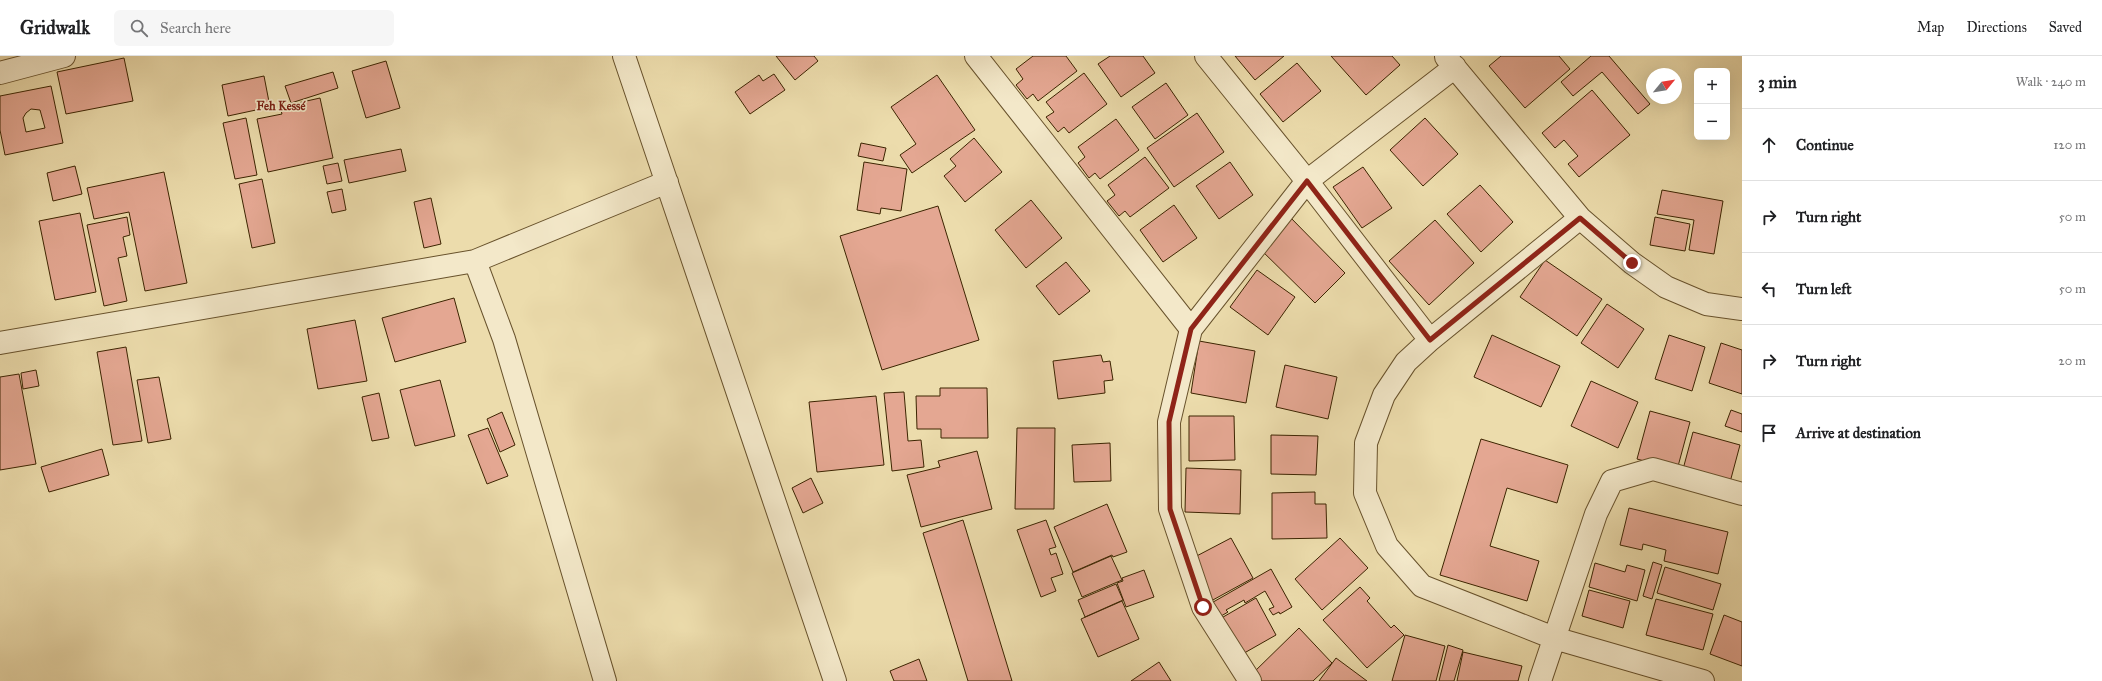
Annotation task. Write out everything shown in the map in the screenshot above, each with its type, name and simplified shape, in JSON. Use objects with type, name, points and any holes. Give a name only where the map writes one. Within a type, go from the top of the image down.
[{"type":"street","points":[[0,73],[64,56]]},
{"type":"street","points":[[624,56],[835,681]]},
{"type":"street","points":[[976,56],[1191,329]]},
{"type":"street","points":[[1206,56],[1307,181],[1430,340]]},
{"type":"street","points":[[1250,681],[1203,607],[1170,509],[1169,422],[1191,329],[1307,181],[1450,62],[1580,218],[1632,263],[1666,287],[1706,304],[1742,309]]},
{"type":"street","points":[[0,343],[475,261],[667,182]]},
{"type":"street","points":[[1580,218],[1430,340],[1406,362],[1384,395],[1366,443],[1365,493],[1386,546],[1422,586],[1554,638],[1703,681]]},
{"type":"street","points":[[475,261],[504,340],[605,681]]},
{"type":"street","points":[[1540,681],[1596,514],[1612,481],[1653,469],[1742,494]]},
{"type":"building","points":[[776,56],[814,56],[818,61],[795,80]]},
{"type":"building","points":[[1033,56],[1066,56],[1077,71],[1038,101],[1033,94],[1027,99],[1016,85],[1023,79],[1016,69]]},
{"type":"building","points":[[1110,56],[1143,56],[1155,73],[1121,97],[1098,64]]},
{"type":"building","points":[[1235,56],[1284,56],[1255,80]]},
{"type":"building","points":[[1331,56],[1392,56],[1400,65],[1366,95]]},
{"type":"building","points":[[1501,56],[1559,56],[1570,69],[1525,108],[1489,66]]},
{"type":"building","points":[[1591,56],[1609,56],[1646,99],[1646,104],[1650,104],[1638,114],[1602,72],[1573,96],[1561,82]]},
{"type":"building","points":[[124,58],[133,101],[66,114],[57,72]]},
{"type":"building","points":[[386,61],[400,108],[366,118],[352,71]]},
{"type":"building","points":[[1297,63],[1321,91],[1283,122],[1260,94]]},
{"type":"building","points":[[333,72],[338,88],[291,103],[285,86]]},
{"type":"building","points":[[1084,73],[1107,104],[1069,133],[1064,127],[1058,132],[1046,117],[1054,112],[1046,102]]},
{"type":"building","points":[[774,74],[785,90],[750,114],[735,92],[759,75],[763,81]]},
{"type":"building","points":[[937,75],[975,130],[912,173],[900,155],[916,144],[891,107]]},
{"type":"building","points":[[264,76],[270,107],[228,116],[222,85]]},
{"type":"building","points":[[1166,83],[1188,115],[1155,139],[1132,107]]},
{"type":"building","points":[[51,86],[63,143],[5,155],[0,130],[0,96]],"holes":[[[31,109],[40,110],[45,128],[26,132],[23,118],[26,113]]]},
{"type":"building","points":[[1592,90],[1630,135],[1579,177],[1568,164],[1578,156],[1564,140],[1555,148],[1542,133]]},
{"type":"building","points":[[320,98],[333,158],[268,172],[257,119],[282,114],[280,107]]},
{"type":"building","points":[[1197,113],[1224,152],[1174,187],[1147,148]]},
{"type":"building","points":[[246,118],[257,175],[235,179],[223,123]]},
{"type":"building","points":[[1425,118],[1458,154],[1423,186],[1390,150]]},
{"type":"building","points":[[1116,119],[1139,150],[1100,179],[1095,173],[1089,178],[1078,163],[1085,157],[1078,147]]},
{"type":"building","points":[[974,138],[1002,172],[965,202],[944,176],[956,166],[950,159]]},
{"type":"building","points":[[861,143],[886,148],[883,161],[858,156]]},
{"type":"building","points":[[401,149],[406,171],[349,183],[344,160]]},
{"type":"building","points":[[1145,157],[1169,188],[1130,217],[1125,211],[1119,216],[1107,201],[1115,195],[1108,185]]},
{"type":"building","points":[[864,162],[907,169],[901,211],[881,208],[880,214],[857,210]]},
{"type":"building","points":[[1230,162],[1253,195],[1219,219],[1196,186]]},
{"type":"building","points":[[338,163],[342,181],[327,184],[323,166]]},
{"type":"building","points":[[75,166],[82,194],[53,201],[47,173]]},
{"type":"building","points":[[1363,167],[1392,208],[1362,228],[1333,187]]},
{"type":"building","points":[[164,172],[187,283],[145,291],[129,212],[94,219],[87,188]]},
{"type":"building","points":[[262,179],[275,243],[252,248],[239,184]]},
{"type":"building","points":[[1480,185],[1513,222],[1481,252],[1447,214]]},
{"type":"building","points":[[342,189],[346,210],[332,213],[327,192]]},
{"type":"building","points":[[1662,190],[1723,201],[1714,254],[1689,250],[1694,220],[1657,214]]},
{"type":"building","points":[[431,198],[441,244],[424,248],[414,202]]},
{"type":"building","points":[[1031,200],[1062,238],[1026,268],[995,230]]},
{"type":"building","points":[[1174,205],[1197,238],[1163,262],[1140,230]]},
{"type":"building","points":[[938,206],[979,340],[882,370],[840,236]]},
{"type":"building","points":[[80,213],[96,292],[55,300],[39,221]]},
{"type":"building","points":[[1287,214],[1345,273],[1315,303],[1256,245]]},
{"type":"building","points":[[127,217],[130,235],[123,237],[127,256],[118,258],[127,301],[104,306],[87,225]]},
{"type":"building","points":[[1655,217],[1690,224],[1685,251],[1650,245]]},
{"type":"building","points":[[1435,220],[1474,263],[1429,305],[1389,261]]},
{"type":"building","points":[[1545,260],[1602,299],[1577,336],[1520,297]]},
{"type":"building","points":[[1066,262],[1090,291],[1059,315],[1036,286]]},
{"type":"building","points":[[1257,270],[1295,297],[1268,335],[1230,307]]},
{"type":"building","points":[[454,298],[466,342],[395,362],[382,318]]},
{"type":"building","points":[[1607,304],[1644,329],[1618,368],[1581,343]]},
{"type":"building","points":[[355,320],[367,381],[318,389],[307,329]]},
{"type":"building","points":[[1492,335],[1560,366],[1541,407],[1474,377]]},
{"type":"building","points":[[1669,335],[1705,347],[1692,391],[1655,379]]},
{"type":"building","points":[[1199,341],[1255,351],[1246,403],[1191,393]]},
{"type":"building","points":[[1721,343],[1742,350],[1742,394],[1709,383]]},
{"type":"building","points":[[126,347],[142,441],[113,445],[97,352]]},
{"type":"building","points":[[1101,355],[1103,362],[1110,361],[1113,380],[1104,381],[1105,393],[1058,399],[1053,361]]},
{"type":"building","points":[[1285,365],[1337,377],[1328,419],[1276,407]]},
{"type":"building","points":[[36,370],[39,386],[23,389],[21,373]]},
{"type":"building","points":[[19,374],[36,464],[0,470],[0,377]]},
{"type":"building","points":[[159,377],[171,439],[148,443],[137,380]]},
{"type":"building","points":[[440,380],[455,436],[415,446],[400,390]]},
{"type":"building","points":[[1591,381],[1638,402],[1618,448],[1571,426]]},
{"type":"building","points":[[940,388],[987,388],[988,438],[941,438],[941,429],[917,429],[916,396],[940,396]]},
{"type":"building","points":[[904,392],[908,441],[921,440],[924,467],[892,471],[884,393]]},
{"type":"building","points":[[379,393],[389,438],[372,441],[362,397]]},
{"type":"building","points":[[876,396],[884,465],[817,472],[809,402]]},
{"type":"building","points":[[1731,410],[1742,414],[1742,432],[1725,426]]},
{"type":"building","points":[[1650,411],[1690,422],[1677,470],[1637,459]]},
{"type":"building","points":[[502,412],[515,445],[500,452],[487,419]]},
{"type":"building","points":[[1189,416],[1234,416],[1235,460],[1189,461]]},
{"type":"building","points":[[488,428],[508,476],[487,484],[468,435]]},
{"type":"building","points":[[1017,428],[1055,428],[1054,509],[1015,509]]},
{"type":"building","points":[[1693,432],[1740,445],[1729,486],[1682,473]]},
{"type":"building","points":[[1271,435],[1318,436],[1316,475],[1271,474]]},
{"type":"building","points":[[1481,439],[1568,465],[1557,503],[1507,488],[1490,546],[1539,561],[1527,601],[1440,575]]},
{"type":"building","points":[[1110,443],[1111,481],[1074,482],[1072,445]]},
{"type":"building","points":[[102,449],[109,475],[49,492],[41,467]]},
{"type":"building","points":[[977,451],[992,509],[921,527],[907,475],[940,467],[938,461]]},
{"type":"building","points":[[1186,468],[1241,470],[1240,514],[1185,512]]},
{"type":"building","points":[[811,478],[823,503],[803,513],[792,488]]},
{"type":"building","points":[[1315,492],[1315,504],[1326,504],[1327,538],[1272,539],[1272,493]]},
{"type":"building","points":[[1107,504],[1127,552],[1113,557],[1112,555],[1073,572],[1054,527]]},
{"type":"building","points":[[1629,508],[1728,532],[1718,574],[1664,561],[1666,550],[1643,544],[1642,550],[1620,545]]},
{"type":"building","points":[[963,520],[1012,681],[968,681],[923,533]]},
{"type":"building","points":[[1046,520],[1056,547],[1049,549],[1051,555],[1056,553],[1063,574],[1051,578],[1056,591],[1041,597],[1017,530]]},
{"type":"building","points":[[1231,538],[1253,578],[1211,601],[1189,560]]},
{"type":"building","points":[[1340,538],[1368,568],[1322,610],[1295,579]]},
{"type":"building","points":[[1111,556],[1122,580],[1082,597],[1072,573]]},
{"type":"building","points":[[1653,562],[1662,565],[1652,599],[1643,596]]},
{"type":"building","points":[[1595,563],[1625,572],[1627,565],[1645,570],[1637,601],[1589,587]]},
{"type":"building","points":[[1665,567],[1721,584],[1713,610],[1657,593]]},
{"type":"building","points":[[1271,569],[1292,607],[1280,614],[1279,612],[1273,615],[1269,609],[1274,607],[1265,591],[1245,603],[1244,600],[1226,610],[1228,612],[1216,619],[1208,605]]},
{"type":"building","points":[[1144,570],[1154,597],[1126,607],[1117,583],[1123,581],[1122,578]]},
{"type":"building","points":[[1116,584],[1123,600],[1085,617],[1078,600]]},
{"type":"building","points":[[1360,587],[1370,598],[1367,601],[1391,628],[1394,625],[1404,635],[1367,668],[1323,620]]},
{"type":"building","points":[[1589,590],[1630,601],[1623,628],[1582,616]]},
{"type":"building","points":[[1256,598],[1276,635],[1239,656],[1218,620]]},
{"type":"building","points":[[1656,599],[1713,614],[1703,650],[1646,635]]},
{"type":"building","points":[[1122,601],[1139,639],[1098,657],[1081,619]]},
{"type":"building","points":[[1724,615],[1742,622],[1742,666],[1710,654]]},
{"type":"building","points":[[1299,628],[1332,663],[1313,681],[1257,681],[1251,675]]},
{"type":"building","points":[[1405,635],[1445,646],[1436,681],[1392,681]]},
{"type":"building","points":[[1448,645],[1463,650],[1454,681],[1439,681]]},
{"type":"building","points":[[1463,652],[1522,666],[1518,681],[1457,681]]},
{"type":"building","points":[[1336,658],[1367,681],[1319,681]]},
{"type":"building","points":[[919,659],[927,681],[894,681],[890,671]]},
{"type":"building","points":[[1159,662],[1171,681],[1131,681]]},
{"type":"district","name":"Feh Kessé","points":[[281,106]]},
{"type":"route","points":[[1203,607],[1170,509],[1169,422],[1191,329],[1307,181],[1430,340],[1580,218],[1632,263]]}]
